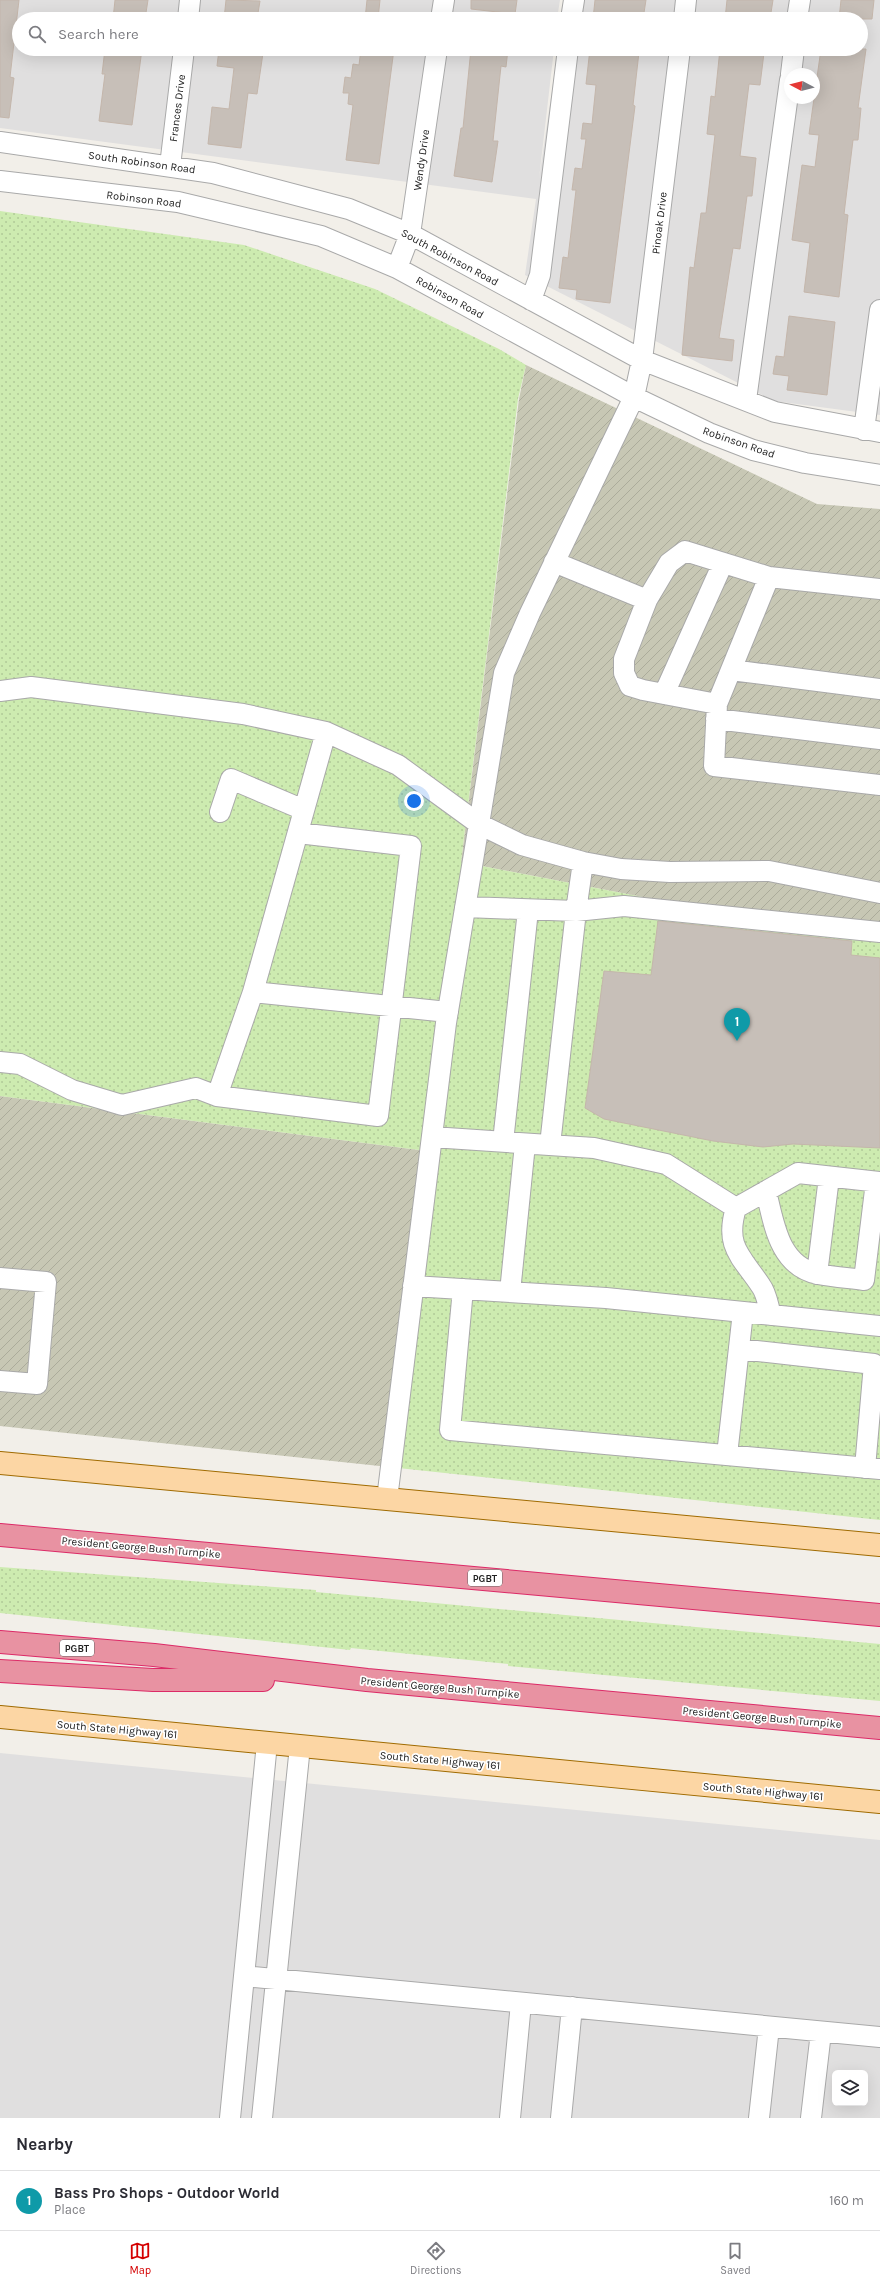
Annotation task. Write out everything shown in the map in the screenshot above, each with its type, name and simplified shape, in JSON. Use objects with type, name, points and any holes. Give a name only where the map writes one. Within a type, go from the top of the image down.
[{"type":"highway","points":[[0,1523],[89,1542]]},
{"type":"highway","name":"President George Bush Turnpike","points":[[0,1535],[880,1615]]},
{"type":"highway","name":"President George Bush Turnpike","points":[[0,1642],[154,1655],[367,1680],[880,1728]]},
{"type":"highway","points":[[0,1672],[153,1680],[367,1680]]},
{"type":"main road","points":[[0,1463],[880,1545]]},
{"type":"main road","name":"South State Highway 161","points":[[0,1717],[880,1802]]},
{"type":"street","points":[[189,12],[190,0]]},
{"type":"street","points":[[442,12],[444,0]]},
{"type":"street","points":[[573,12],[574,0]]},
{"type":"street","points":[[685,12],[686,0]]},
{"type":"street","points":[[798,12],[800,0]]},
{"type":"street","name":"Frances Drive","points":[[170,166],[183,56]]},
{"type":"street","name":"Wendy Drive","points":[[397,268],[410,234],[436,56]]},
{"type":"street","points":[[531,300],[540,275],[567,56]]},
{"type":"street","name":"Pinoak Drive","points":[[387,1499],[448,1012],[504,673],[554,562],[634,397],[642,360],[679,56]]},
{"type":"street","points":[[792,68],[793,56]]},
{"type":"street","points":[[746,400],[787,104]]},
{"type":"street","name":"South Robinson Road","points":[[0,142],[213,173],[290,192],[349,209],[410,234],[642,360],[775,412],[872,431]]},
{"type":"street","name":"Robinson Road","points":[[0,181],[178,202],[321,236],[397,268],[634,397],[709,433],[753,450],[805,463],[880,475]]},
{"type":"street","points":[[872,431],[880,310]]},
{"type":"street","points":[[880,589],[769,577],[685,551],[669,563],[647,600],[624,659],[624,673],[630,686],[664,694],[716,712],[880,739]]},
{"type":"street","points":[[554,562],[647,600]]},
{"type":"street","points":[[664,694],[722,563]]},
{"type":"street","points":[[769,577],[731,670],[716,712],[714,766],[880,785]]},
{"type":"street","points":[[731,670],[880,689]]},
{"type":"street","points":[[0,691],[32,687],[235,713],[326,732],[398,765],[479,824],[522,845],[583,862],[621,870],[670,872],[769,871],[880,893]]},
{"type":"street","points":[[216,1096],[253,992],[326,732]]},
{"type":"street","points":[[220,812],[232,779],[304,810]]},
{"type":"street","points":[[0,1062],[20,1064],[72,1090],[122,1105],[196,1088],[216,1096],[378,1116],[393,1006],[411,846],[298,833]]},
{"type":"street","points":[[550,1146],[576,911],[583,862]]},
{"type":"street","points":[[465,907],[576,911],[624,906],[880,932]]},
{"type":"street","points":[[503,1142],[528,910]]},
{"type":"street","points":[[253,992],[448,1012]]},
{"type":"street","points":[[432,1137],[594,1148],[666,1164],[736,1208]]},
{"type":"street","points":[[510,1292],[525,1144]]},
{"type":"street","points":[[766,1191],[780,1244],[796,1264],[817,1274],[864,1280],[878,1182],[798,1173],[766,1191],[736,1208],[732,1220],[732,1235],[738,1256],[762,1287],[771,1315]]},
{"type":"street","points":[[817,1274],[829,1177]]},
{"type":"street","points":[[0,1278],[46,1282],[37,1384],[0,1381]]},
{"type":"street","points":[[413,1286],[606,1298],[880,1326]]},
{"type":"street","points":[[463,1289],[450,1430],[873,1469],[874,1364],[739,1349]]},
{"type":"street","points":[[727,1455],[743,1312]]},
{"type":"street","points":[[230,2118],[267,1743]]},
{"type":"street","points":[[262,2118],[300,1746]]},
{"type":"street","points":[[260,1819],[293,1822]]},
{"type":"street","points":[[244,1976],[880,2038]]},
{"type":"street","points":[[510,2118],[521,2003]]},
{"type":"street","points":[[561,2118],[572,2008]]},
{"type":"street","points":[[759,2118],[769,2027]]},
{"type":"street","points":[[811,2118],[821,2032]]},
{"type":"shaded area","points":[[0,0],[560,0],[558,12],[12,12],[12,56],[553,56],[539,179],[557,56],[868,56],[868,12],[564,12],[565,0],[880,0],[880,415],[774,401],[525,275],[536,199],[0,128]]},
{"type":"shaded area","points":[[526,365],[817,504],[880,509],[880,943],[461,862],[519,399]]},
{"type":"shaded area","points":[[0,1096],[427,1151],[389,1467],[0,1426]]},
{"type":"shaded area","points":[[0,1753],[880,1840],[880,2118],[0,2118]]},
{"type":"green space","points":[[0,211],[244,245],[375,289],[499,349],[526,365],[518,399],[461,862],[880,943],[880,1520],[389,1467],[427,1151],[0,1096]]},
{"type":"green space","points":[[0,1567],[316,1590],[316,1592],[880,1644],[880,1701],[508,1666],[508,1664],[351,1648],[350,1650],[0,1613]]},
{"type":"building","points":[[0,0],[19,0],[18,12],[12,12],[12,56],[10,77],[14,78],[9,118],[0,117]]},
{"type":"building","points":[[115,0],[148,0],[146,12],[114,12]]},
{"type":"building","points":[[226,0],[260,1],[258,12],[225,12]]},
{"type":"building","points":[[367,0],[380,0],[379,12],[366,12]]},
{"type":"building","points":[[471,0],[517,0],[515,12],[497,12],[471,9]]},
{"type":"building","points":[[595,0],[646,0],[644,12],[594,12]]},
{"type":"building","points":[[727,0],[773,0],[771,12],[726,12]]},
{"type":"building","points":[[841,0],[874,0],[872,19],[868,19],[868,12],[840,12]]},
{"type":"building","points":[[104,56],[141,56],[132,125],[99,121],[105,74],[102,74]]},
{"type":"building","points":[[218,56],[263,56],[257,94],[248,93],[241,148],[208,144],[212,107],[229,109],[234,68],[217,66]]},
{"type":"building","points":[[360,56],[393,56],[379,164],[346,160],[353,105],[348,104],[349,93],[343,93],[345,77],[351,78],[353,64],[359,65]]},
{"type":"building","points":[[470,56],[507,56],[506,67],[501,66],[493,141],[498,141],[492,182],[454,176],[461,128],[463,128]]},
{"type":"building","points":[[589,56],[639,56],[633,105],[635,106],[610,303],[576,299],[577,290],[559,288],[563,257],[568,258],[576,190],[572,190],[575,168],[582,169],[586,139],[581,139],[583,123],[592,124],[596,85],[586,84]]},
{"type":"building","points":[[719,56],[764,56],[760,85],[749,84],[740,156],[756,158],[752,196],[747,196],[740,249],[733,248],[719,338],[734,340],[732,361],[682,355],[690,267],[694,268],[701,213],[706,213],[715,135],[707,134],[711,96],[715,97]]},
{"type":"building","points":[[820,56],[865,56],[858,108],[861,108],[858,140],[853,140],[844,214],[848,215],[839,297],[804,292],[810,243],[792,240],[802,165],[815,167],[819,135],[809,134],[813,104],[820,104],[820,68],[818,68]]},
{"type":"building","points":[[789,316],[835,322],[827,395],[787,390],[789,376],[773,374],[776,356],[784,357]]},
{"type":"building","points":[[658,921],[852,941],[851,955],[880,958],[880,1148],[793,1144],[763,1147],[713,1141],[604,1119],[585,1108],[604,971],[651,975]]},
{"type":"place","name":"Bass Pro Shops - Outdoor World","points":[[737,1041]]}]
